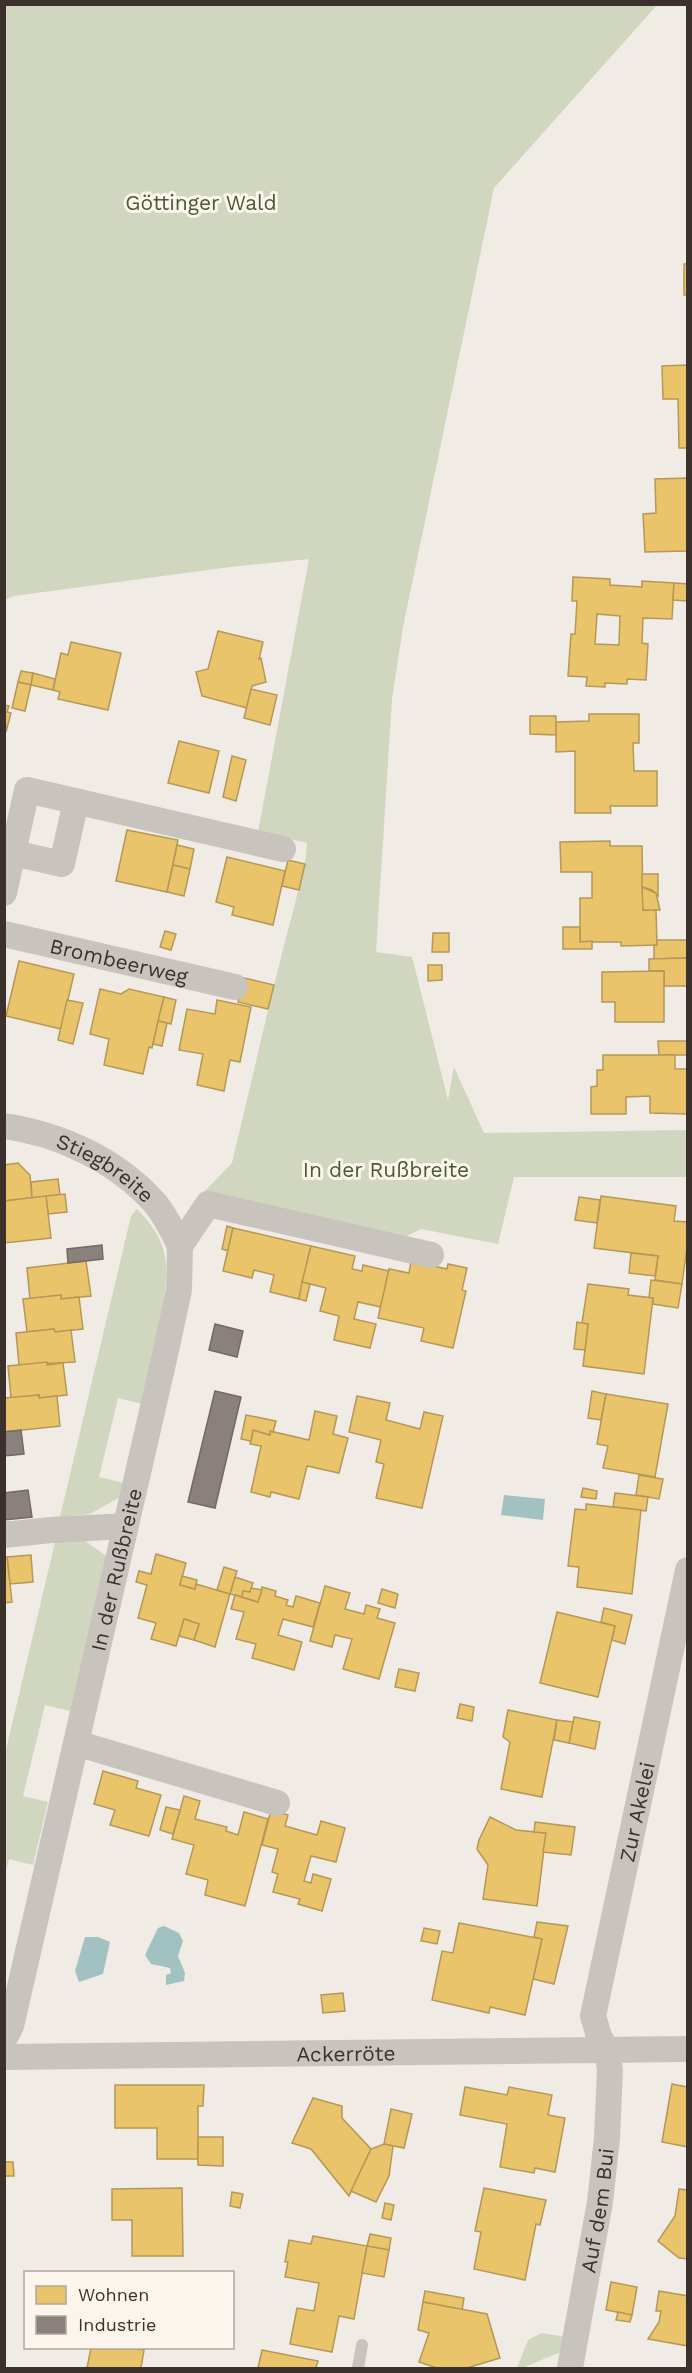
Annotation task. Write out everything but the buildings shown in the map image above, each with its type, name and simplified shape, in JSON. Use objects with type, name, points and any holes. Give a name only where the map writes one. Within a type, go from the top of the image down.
[{"type":"street","points":[[4,893],[27,790],[283,849]]},
{"type":"street","points":[[13,853],[62,864],[76,801]]},
{"type":"street","name":"Brombeerweg","points":[[4,934],[236,987]]},
{"type":"street","name":"Stiegbreite","points":[[4,1126],[45,1135],[79,1148],[107,1163],[154,1203],[170,1225],[180,1246]]},
{"type":"street","points":[[180,1246],[208,1204],[431,1255]]},
{"type":"street","name":"In der Rußbreite","points":[[4,2039],[11,2026],[179,1290],[180,1246]]},
{"type":"street","points":[[4,1535],[126,1526]]},
{"type":"street","name":"Zur Akelei","points":[[607,2050],[598,2036],[593,2016],[687,1570]]},
{"type":"street","points":[[76,1743],[277,1803]]},
{"type":"street","name":"Ackerröte","points":[[4,2057],[687,2049]]},
{"type":"street","name":"Auf dem Bui","points":[[570,2368],[600,2202],[607,2138],[610,2070],[607,2050]]},
{"type":"lane","points":[[358,2368],[362,2345]]},
{"type":"green space","name":"Göttinger Wald","points":[[4,5],[657,5],[494,188],[403,627],[392,699],[376,952],[412,957],[448,1100],[454,1067],[484,1133],[687,1130],[687,1177],[514,1177],[498,1244],[421,1229],[400,1239],[203,1193],[232,1163],[305,864],[307,843],[258,832],[309,559],[230,567],[14,596],[5,600]]},
{"type":"green space","points":[[137,1209],[151,1225],[161,1243],[166,1273],[162,1310],[142,1404],[118,1398],[99,1477],[124,1483],[120,1497],[90,1514],[60,1517],[131,1216]]},
{"type":"green space","points":[[81,1538],[106,1556],[70,1711],[45,1705],[23,1796],[48,1802],[33,1865],[9,1859],[5,1876],[5,1754],[55,1542]]},
{"type":"green space","points":[[542,2333],[566,2337],[563,2351],[517,2368],[528,2340]]},
{"type":"water","points":[[504,1495],[545,1499],[543,1520],[501,1515]]},
{"type":"water","points":[[164,1926],[179,1933],[183,1941],[178,1956],[185,1973],[184,1981],[166,1985],[166,1975],[171,1973],[170,1968],[151,1964],[145,1955],[158,1928]]},
{"type":"water","points":[[85,1937],[98,1937],[110,1942],[103,1974],[79,1982],[75,1971]]}]
